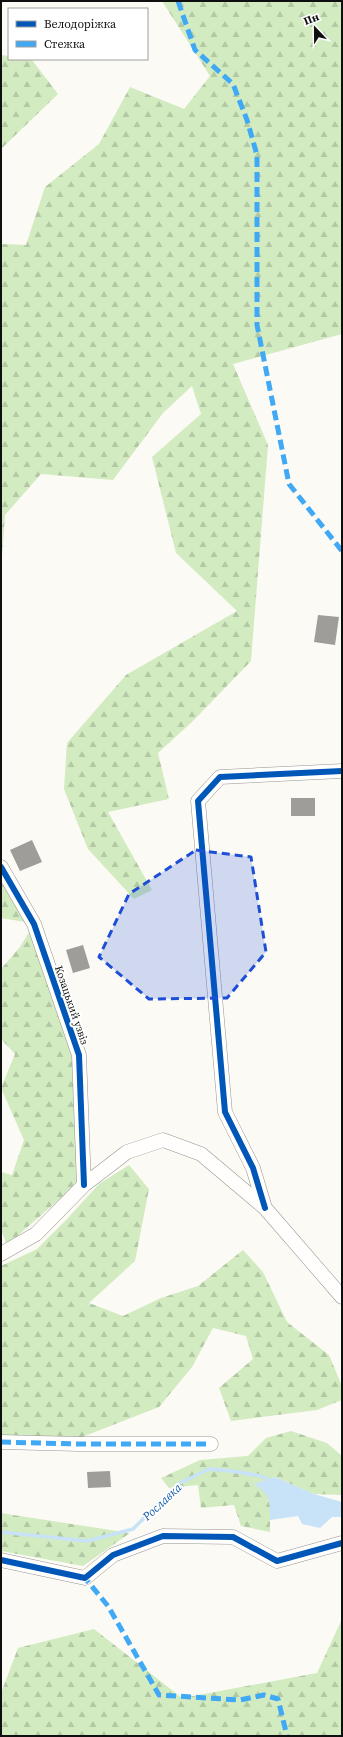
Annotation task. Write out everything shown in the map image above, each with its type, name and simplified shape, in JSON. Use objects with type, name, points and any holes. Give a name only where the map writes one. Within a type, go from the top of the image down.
[{"type":"street","points":[[265,1208],[253,1168],[225,1112],[198,801],[220,777],[342,771]]},
{"type":"street","name":"Козацький узвіз","points":[[1,867],[34,924],[79,1055],[84,1185]]},
{"type":"street","points":[[1,1254],[36,1234],[84,1185],[127,1152],[163,1140],[201,1154],[265,1208],[342,1297]]},
{"type":"street","points":[[1,1442],[80,1444],[211,1444]]},
{"type":"street","points":[[1,1560],[85,1578],[113,1555],[163,1536],[233,1537],[277,1561],[342,1544]]},
{"type":"highlighted area","points":[[196,850],[251,857],[266,952],[227,998],[149,999],[99,957],[129,894]]},
{"type":"green space","points":[[162,1],[342,1],[342,334],[233,364],[268,445],[251,661],[193,721],[158,753],[169,799],[108,812],[152,890],[134,899],[88,849],[64,789],[67,743],[126,675],[237,611],[176,553],[152,457],[201,414],[192,386],[163,413],[113,480],[41,474],[5,515],[1,572],[1,244],[26,245],[45,187],[99,144],[130,87],[184,109],[210,76]]},
{"type":"green space","points":[[1,55],[8,56],[8,60],[32,60],[58,94],[1,149]]},
{"type":"green space","points":[[1,879],[25,922],[1,918]]},
{"type":"green space","points":[[34,924],[79,1055],[83,1175],[62,1197],[7,1245],[1,1230],[1,1172],[12,1175],[24,1140],[1,1088],[15,1054],[1,1039],[1,969],[20,947]]},
{"type":"green space","points":[[129,1165],[149,1189],[135,1261],[89,1303],[123,1316],[161,1298],[198,1286],[243,1250],[263,1272],[287,1322],[329,1355],[342,1386],[342,1400],[317,1410],[231,1421],[219,1388],[253,1359],[246,1336],[213,1328],[192,1367],[159,1407],[77,1439],[1,1435],[1,1266],[37,1249],[99,1184]]},
{"type":"green space","points":[[291,1431],[327,1443],[342,1456],[342,1495],[314,1494],[275,1477],[255,1484],[266,1492],[270,1505],[270,1532],[241,1526],[234,1505],[201,1508],[198,1485],[169,1488],[161,1478],[200,1460],[248,1456],[266,1438]]},
{"type":"green space","points":[[1,1513],[130,1533],[83,1566],[1,1551]]},
{"type":"green space","points":[[342,1619],[342,1736],[1,1736],[1,1693],[18,1648],[94,1629],[182,1698],[317,1673]]},
{"type":"water","points":[[275,1477],[314,1494],[342,1502],[342,1517],[332,1517],[320,1528],[302,1524],[298,1516],[270,1520],[270,1508],[267,1495],[254,1484]]},
{"type":"building","points":[[318,615],[339,617],[335,645],[314,642]]},
{"type":"building","points":[[291,798],[315,798],[315,816],[291,816]]},
{"type":"building","points":[[32,840],[42,862],[20,871],[10,850]]},
{"type":"building","points":[[83,945],[90,968],[73,973],[66,950]]},
{"type":"building","points":[[110,1471],[111,1487],[88,1488],[87,1472]]},
{"type":"waterway","name":"Рославка","points":[[1,1532],[87,1541],[133,1529],[178,1484],[209,1469],[261,1476],[272,1481]]},
{"type":"marked path","points":[[178,1],[195,50],[233,84],[247,120],[257,155],[257,325],[289,484],[342,551]]},
{"type":"marked path","points":[[1,1442],[79,1444],[211,1444]]},
{"type":"marked path","points":[[81,1577],[85,1578],[108,1606],[159,1695],[240,1700],[264,1695],[278,1699],[287,1736]]},
{"type":"cycle path","points":[[265,1208],[253,1168],[225,1112],[198,801],[220,777],[342,771]]},
{"type":"cycle path","points":[[1,867],[34,924],[79,1055],[84,1185]]},
{"type":"cycle path","points":[[1,1560],[85,1578],[113,1555],[163,1536],[233,1537],[277,1561],[342,1543]]}]
